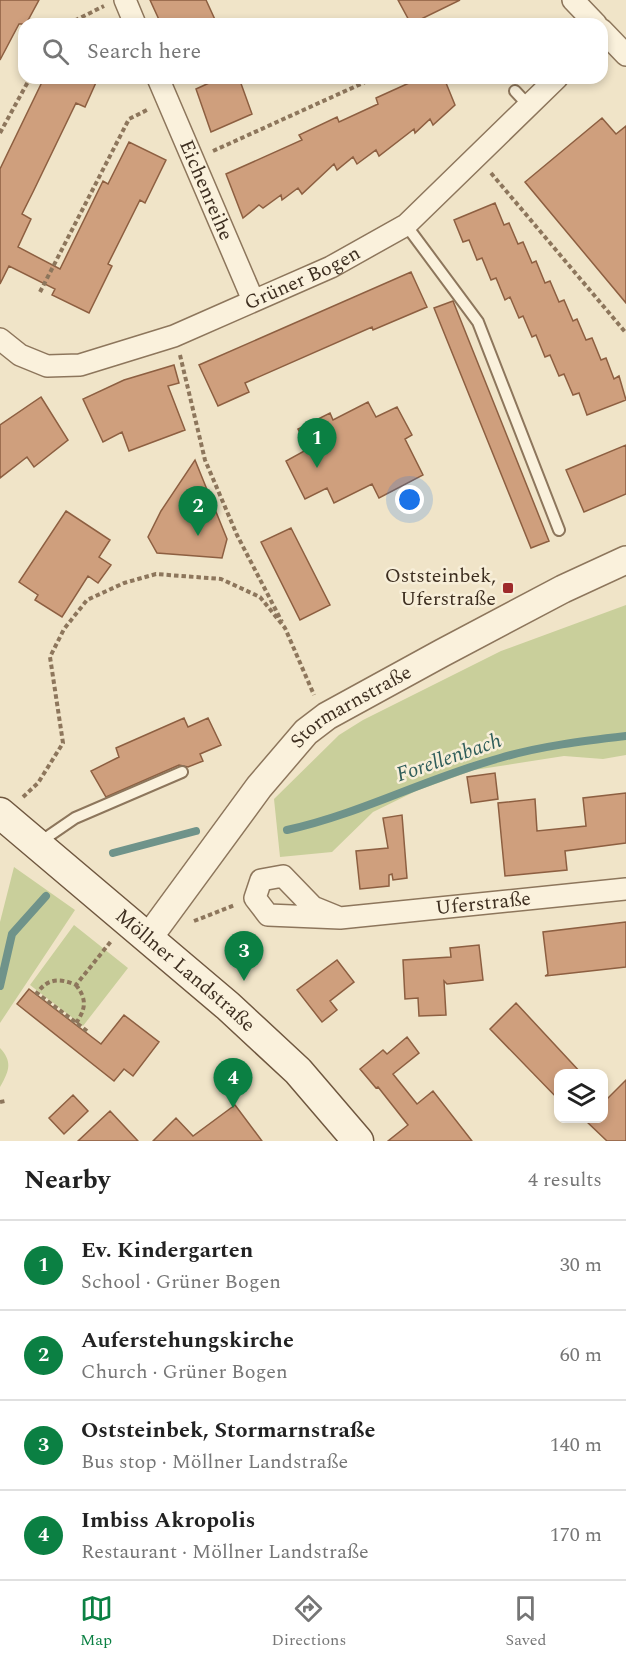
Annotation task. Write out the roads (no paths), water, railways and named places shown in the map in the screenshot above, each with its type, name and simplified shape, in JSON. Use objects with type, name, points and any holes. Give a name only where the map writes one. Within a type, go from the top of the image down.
[{"type":"main road","name":"Möllner Landstraße","points":[[2,815],[228,1006],[298,1071],[358,1141]]},
{"type":"street","points":[[573,0],[590,18]]},
{"type":"street","points":[[115,2],[130,18]]},
{"type":"street","points":[[608,37],[626,55]]},
{"type":"street","name":"Eichenreihe","points":[[160,84],[253,300]]},
{"type":"street","name":"Grüner Bogen","points":[[0,339],[20,354],[47,366],[80,365],[174,336],[331,267],[406,225],[477,156],[522,99],[547,84]]},
{"type":"street","name":"Stormarnstraße","points":[[138,929],[306,732],[327,716],[563,589],[626,560]]},
{"type":"street","name":"Uferstraße","points":[[340,918],[313,907],[283,876],[261,880],[255,898],[268,915],[340,918],[626,889]]},
{"type":"lane","points":[[406,225],[478,322],[559,530]]},
{"type":"lane","points":[[38,844],[75,818],[182,772]]},
{"type":"waterway","name":"Forellenbach","points":[[287,830],[341,815],[446,775],[500,758],[547,747],[626,736]]},
{"type":"waterway","name":"Forellenbach","points":[[113,853],[196,831]]},
{"type":"waterway","name":"Forellenbach","points":[[0,986],[12,934],[46,896]]},
{"type":"place","name":"Ev. Kindergarten","points":[[317,468]]},
{"type":"place","name":"Auferstehungskirche","points":[[198,536]]},
{"type":"place","name":"Oststeinbek, Uferstraße","points":[[508,588]]},
{"type":"place","name":"Oststeinbek, Stormarnstraße","points":[[244,981]]},
{"type":"place","name":"Imbiss Akropolis","points":[[233,1108]]}]
